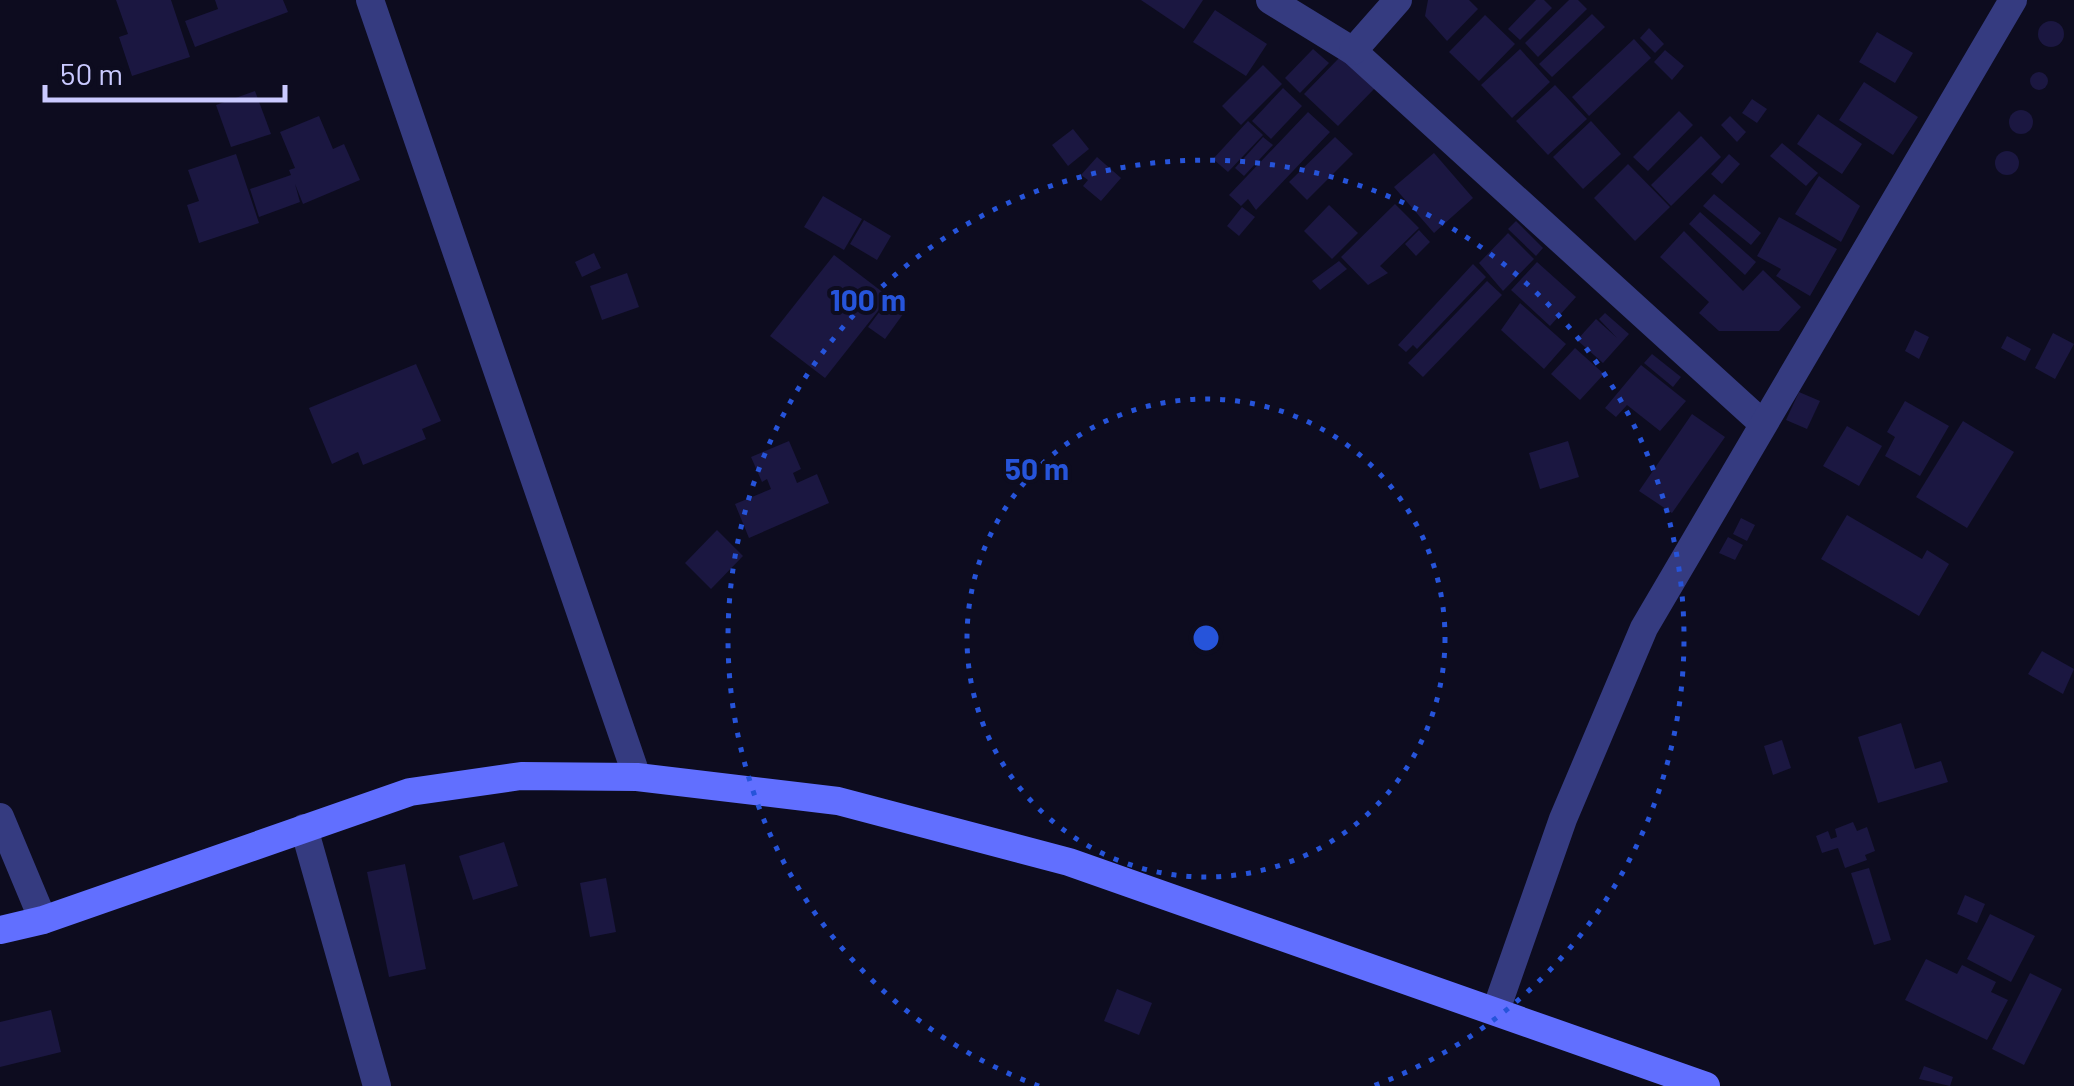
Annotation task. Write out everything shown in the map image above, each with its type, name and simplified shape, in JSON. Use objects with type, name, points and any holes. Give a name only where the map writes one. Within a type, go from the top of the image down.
[{"type":"main road","points":[[0,930],[43,920],[410,792],[521,776],[637,777],[838,801],[1069,862],[1706,1086]]},
{"type":"street","points":[[370,0],[637,777]]},
{"type":"street","points":[[1270,0],[1353,51],[1761,422]]},
{"type":"street","points":[[1353,51],[1398,0]]},
{"type":"street","points":[[1496,1010],[1563,818],[1644,628],[1761,422],[2013,0]]},
{"type":"street","points":[[0,817],[43,920]]},
{"type":"street","points":[[304,828],[377,1086]]},
{"type":"building","points":[[116,0],[171,0],[190,57],[132,76],[119,37],[128,34]]},
{"type":"building","points":[[215,0],[283,0],[288,12],[195,47],[185,21],[218,9]]},
{"type":"building","points":[[1141,0],[1203,0],[1184,29]]},
{"type":"building","points":[[1428,0],[1469,0],[1478,9],[1447,41],[1425,16]]},
{"type":"building","points":[[1536,0],[1544,0],[1552,8],[1520,40],[1508,29]]},
{"type":"building","points":[[1569,0],[1578,0],[1587,9],[1538,57],[1525,43]]},
{"type":"building","points":[[1215,10],[1267,44],[1246,76],[1193,42]]},
{"type":"building","points":[[1592,14],[1605,27],[1552,77],[1539,64]]},
{"type":"building","points":[[1485,15],[1515,44],[1479,81],[1449,52]]},
{"type":"building","points":[[2051,21],[2060,25],[2064,34],[2060,43],[2051,47],[2042,43],[2038,34],[2042,25]]},
{"type":"building","points":[[1649,28],[1664,44],[1655,53],[1640,38]]},
{"type":"building","points":[[1877,32],[1913,53],[1895,83],[1859,62]]},
{"type":"building","points":[[1634,39],[1651,58],[1589,116],[1572,97]]},
{"type":"building","points":[[1313,49],[1329,63],[1300,93],[1285,78]]},
{"type":"building","points":[[1520,49],[1550,82],[1512,118],[1481,85]]},
{"type":"building","points":[[1665,50],[1684,66],[1672,80],[1654,62]]},
{"type":"building","points":[[1341,56],[1375,88],[1338,126],[1304,94]]},
{"type":"building","points":[[1263,65],[1282,84],[1241,125],[1222,106]]},
{"type":"building","points":[[2039,72],[2046,74],[2046,88],[2039,90],[2032,88],[2030,81],[2032,74]]},
{"type":"building","points":[[1864,82],[1918,117],[1893,155],[1839,120]]},
{"type":"building","points":[[1555,85],[1587,119],[1548,155],[1516,121]]},
{"type":"building","points":[[1283,88],[1302,106],[1271,139],[1252,121]]},
{"type":"building","points":[[255,91],[271,134],[231,147],[216,105]]},
{"type":"building","points":[[1752,99],[1767,109],[1757,123],[1742,113]]},
{"type":"building","points":[[2021,110],[2030,113],[2030,131],[2021,134],[2012,131],[2009,122],[2012,113]]},
{"type":"building","points":[[1679,111],[1693,125],[1648,171],[1633,157]]},
{"type":"building","points":[[1308,112],[1330,132],[1256,210],[1248,199],[1241,206],[1229,195]]},
{"type":"building","points":[[1818,114],[1862,144],[1842,174],[1797,144]]},
{"type":"building","points":[[319,116],[333,149],[344,144],[360,180],[303,204],[295,184],[300,202],[259,217],[250,189],[291,175],[289,170],[295,168],[280,132]]},
{"type":"building","points":[[1730,116],[1746,132],[1737,142],[1721,125]]},
{"type":"building","points":[[1248,121],[1263,135],[1228,172],[1213,159]]},
{"type":"building","points":[[1591,121],[1621,154],[1583,189],[1553,157]]},
{"type":"building","points":[[1073,129],[1089,149],[1068,166],[1052,145]]},
{"type":"building","points":[[1701,136],[1721,157],[1671,206],[1651,185]]},
{"type":"building","points":[[1263,137],[1273,145],[1244,176],[1235,168]]},
{"type":"building","points":[[1335,137],[1353,154],[1307,200],[1289,182]]},
{"type":"building","points":[[1782,143],[1818,173],[1806,186],[1770,156]]},
{"type":"building","points":[[2007,151],[2019,163],[2007,175],[1995,163]]},
{"type":"building","points":[[1434,153],[1473,198],[1434,233],[1394,187]]},
{"type":"building","points":[[236,154],[259,223],[199,243],[187,205],[199,201],[188,170]]},
{"type":"building","points":[[1729,154],[1740,164],[1722,184],[1711,174]]},
{"type":"building","points":[[1097,157],[1121,178],[1101,201],[1083,186],[1088,180],[1081,175]]},
{"type":"building","points":[[1628,164],[1670,207],[1635,241],[1594,198]]},
{"type":"building","points":[[1819,176],[1860,206],[1841,242],[1795,214]]},
{"type":"building","points":[[1714,194],[1761,233],[1751,245],[1703,206]]},
{"type":"building","points":[[823,196],[862,219],[844,250],[804,227]]},
{"type":"building","points":[[1395,204],[1419,228],[1380,266],[1388,273],[1368,285],[1341,257]]},
{"type":"building","points":[[1329,205],[1358,233],[1332,259],[1304,231]]},
{"type":"building","points":[[1242,207],[1255,217],[1239,236],[1227,226]]},
{"type":"building","points":[[1700,212],[1756,262],[1745,275],[1689,224]]},
{"type":"building","points":[[1779,217],[1837,249],[1810,296],[1776,276],[1781,269],[1757,256]]},
{"type":"building","points":[[864,220],[891,236],[877,260],[850,244]]},
{"type":"building","points":[[1516,221],[1543,248],[1536,256],[1508,229]]},
{"type":"building","points":[[1419,230],[1430,242],[1416,256],[1405,244]]},
{"type":"building","points":[[1684,231],[1743,291],[1763,270],[1801,307],[1779,331],[1719,331],[1699,313],[1709,302],[1660,257]]},
{"type":"building","points":[[1508,233],[1534,259],[1503,291],[1479,263]]},
{"type":"building","points":[[594,253],[601,268],[582,277],[575,262]]},
{"type":"building","points":[[834,255],[889,297],[825,378],[770,336]]},
{"type":"building","points":[[1339,261],[1347,269],[1320,290],[1312,281]]},
{"type":"building","points":[[1537,262],[1576,297],[1550,326],[1511,290]]},
{"type":"building","points":[[1473,264],[1486,277],[1417,349],[1413,345],[1406,352],[1398,345]]},
{"type":"building","points":[[627,273],[639,307],[602,320],[590,286]]},
{"type":"building","points":[[1487,281],[1502,295],[1423,377],[1408,363]]},
{"type":"building","points":[[889,299],[906,310],[885,339],[868,327]]},
{"type":"building","points":[[1520,303],[1566,344],[1544,369],[1501,330]]},
{"type":"building","points":[[1605,313],[1629,334],[1603,363],[1577,340],[1596,319],[1617,338],[1599,319]]},
{"type":"building","points":[[1915,330],[1929,337],[1919,359],[1905,351]]},
{"type":"building","points":[[2053,333],[2074,344],[2055,379],[2035,368]]},
{"type":"building","points":[[2007,336],[2031,349],[2025,361],[2001,348]]},
{"type":"building","points":[[1575,348],[1604,374],[1580,400],[1551,374]]},
{"type":"building","points":[[1652,354],[1681,377],[1673,387],[1644,363]]},
{"type":"building","points":[[416,364],[441,421],[422,429],[426,439],[363,465],[358,452],[332,464],[309,408]]},
{"type":"building","points":[[1641,365],[1686,401],[1660,431],[1627,405],[1616,417],[1605,408]]},
{"type":"building","points":[[1799,392],[1820,401],[1807,429],[1786,420]]},
{"type":"building","points":[[1905,401],[1949,426],[1920,476],[1885,456],[1895,437],[1887,432]]},
{"type":"building","points":[[1692,414],[1725,437],[1672,513],[1639,491]]},
{"type":"building","points":[[1963,421],[2014,452],[1967,528],[1916,497]]},
{"type":"building","points":[[1847,426],[1882,446],[1859,486],[1823,466]]},
{"type":"building","points":[[789,441],[801,469],[793,473],[797,483],[817,474],[829,503],[749,538],[735,504],[771,489],[767,479],[762,482],[751,457]]},
{"type":"building","points":[[1568,441],[1579,477],[1540,489],[1529,453]]},
{"type":"building","points":[[1847,515],[1922,559],[1927,550],[1949,564],[1919,616],[1821,559]]},
{"type":"building","points":[[1741,518],[1755,525],[1747,541],[1733,534]]},
{"type":"building","points":[[717,530],[743,556],[711,589],[685,563]]},
{"type":"building","points":[[1728,537],[1743,545],[1735,560],[1719,553]]},
{"type":"building","points":[[2042,651],[2074,669],[2063,694],[2028,674]]},
{"type":"building","points":[[1901,723],[1915,769],[1941,761],[1948,782],[1878,803],[1858,737]]},
{"type":"building","points":[[1782,740],[1791,768],[1773,775],[1764,746]]},
{"type":"building","points":[[1853,822],[1857,831],[1867,827],[1875,851],[1865,855],[1867,860],[1845,868],[1838,848],[1822,853],[1816,836],[1828,831],[1831,839],[1837,837],[1835,829]]},
{"type":"building","points":[[504,842],[518,886],[473,900],[459,856]]},
{"type":"building","points":[[405,864],[426,969],[389,977],[367,872]]},
{"type":"building","points":[[1869,868],[1891,940],[1874,945],[1851,873]]},
{"type":"building","points":[[606,878],[616,932],[590,937],[580,883]]},
{"type":"building","points":[[1965,895],[1985,904],[1977,923],[1957,914]]},
{"type":"building","points":[[1990,914],[2035,936],[2011,982],[1967,959]]},
{"type":"building","points":[[1926,959],[1957,974],[1962,965],[1996,982],[1991,992],[2008,1000],[1987,1040],[1905,1000]]},
{"type":"building","points":[[2030,973],[2062,989],[2024,1065],[1992,1049]]},
{"type":"building","points":[[1117,989],[1152,1003],[1139,1035],[1104,1021]]},
{"type":"building","points":[[51,1010],[61,1052],[0,1067],[0,1022]]},
{"type":"building","points":[[1924,1066],[1953,1077],[1950,1086],[1919,1079]]}]
